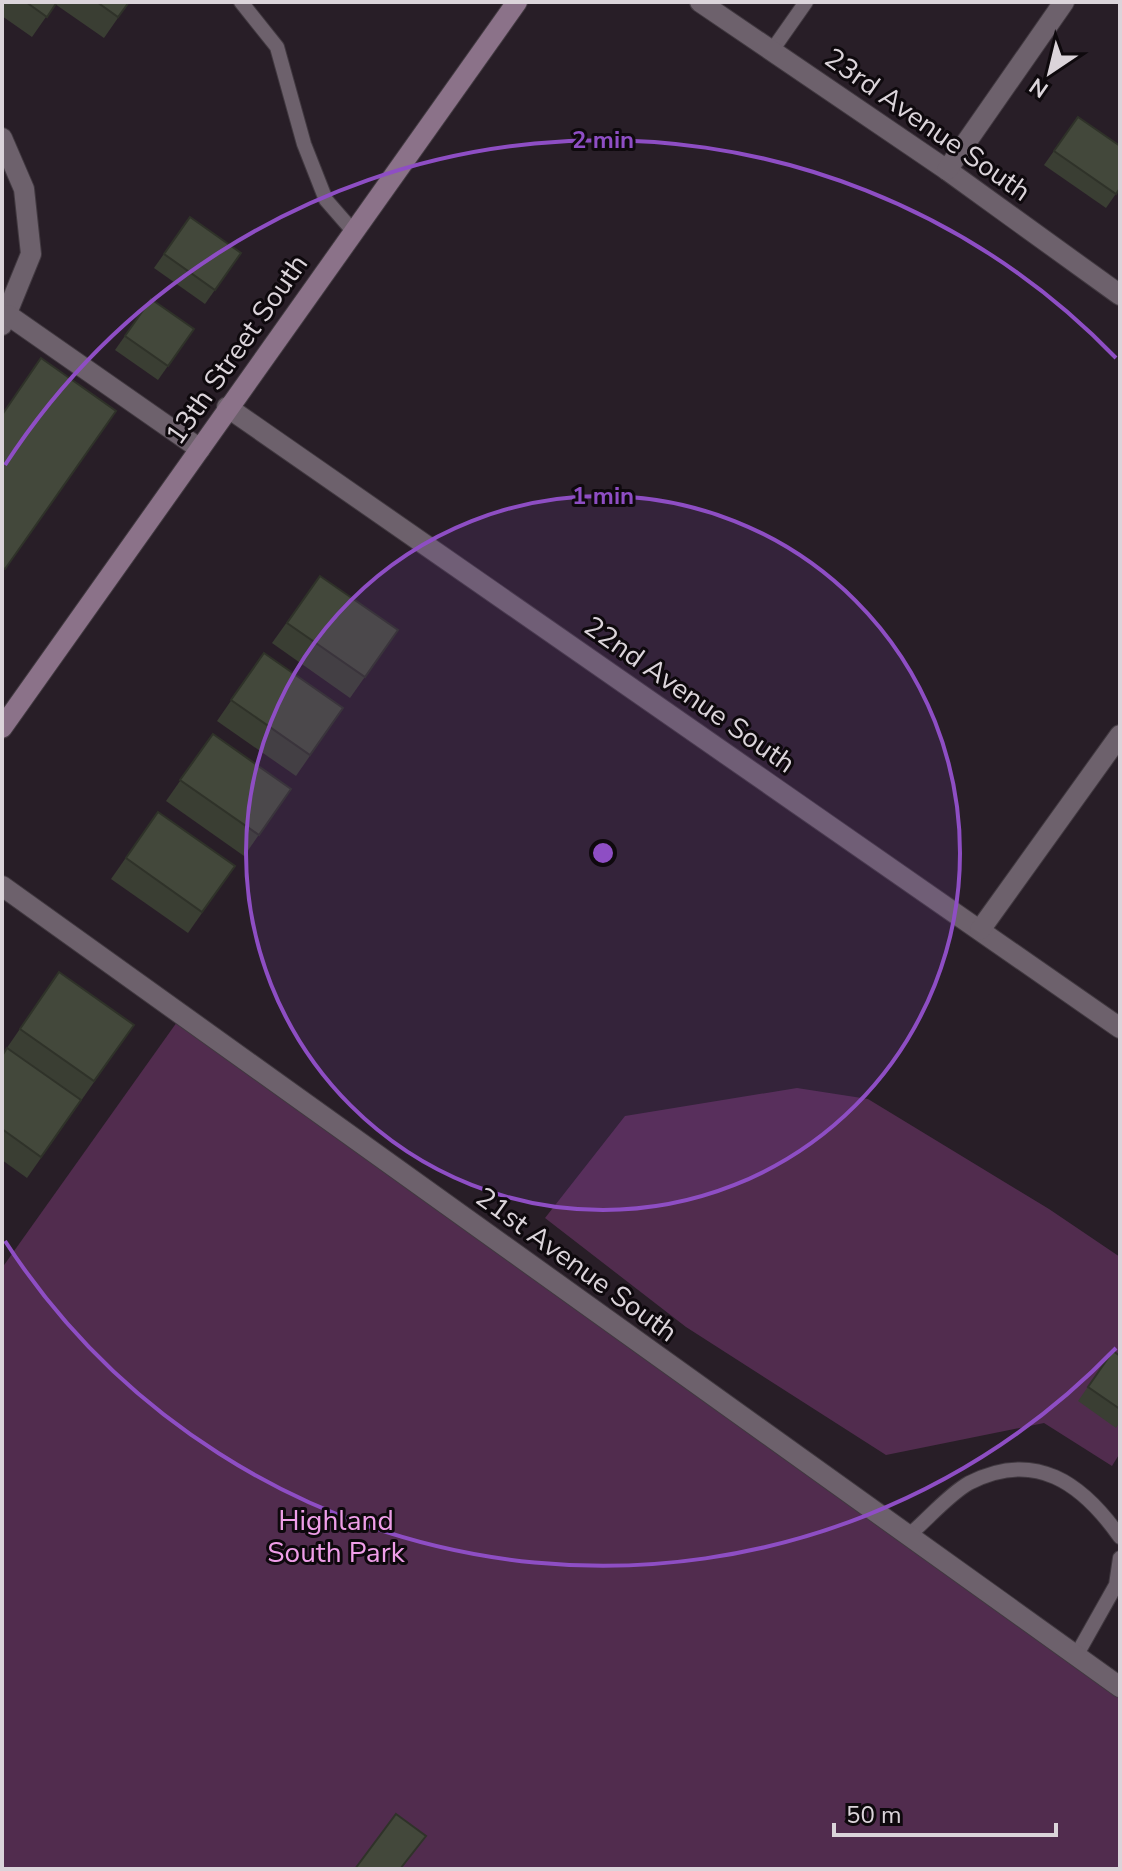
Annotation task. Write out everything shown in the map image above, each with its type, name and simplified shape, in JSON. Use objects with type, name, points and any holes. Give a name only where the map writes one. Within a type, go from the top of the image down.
[{"type":"street","name":"13th Street South","points":[[2,728],[517,2]]},
{"type":"street","name":"23rd Avenue South","points":[[700,2],[947,170],[1120,295]]},
{"type":"street","points":[[947,170],[1064,2]]},
{"type":"street","points":[[2,138],[24,189],[31,254],[5,320],[200,449]]},
{"type":"street","name":"22nd Avenue South","points":[[227,407],[1120,1028]]},
{"type":"street","points":[[980,930],[1120,735]]},
{"type":"street","name":"21st Avenue South","points":[[2,886],[1120,1687]]},
{"type":"lane","points":[[241,2],[277,47],[304,144],[326,200],[353,231]]},
{"type":"lane","points":[[773,49],[806,2]]},
{"type":"lane","points":[[908,1536],[968,1484],[1021,1467],[1063,1479],[1098,1506],[1120,1537]]},
{"type":"lane","points":[[1076,1656],[1116,1585],[1120,1558]]},
{"type":"green space","name":"Highland South Park","points":[[182,1015],[1120,1691],[1120,1869],[2,1869],[2,1268]]},
{"type":"green space","points":[[797,1088],[868,1099],[1049,1209],[1120,1257],[1120,1453],[1112,1466],[1044,1423],[886,1455],[686,1327],[545,1218],[625,1116]]},
{"type":"building","points":[[26,2],[57,2],[47,17]]},
{"type":"building","points":[[97,2],[129,2],[118,17]]},
{"type":"building","points":[[1078,117],[1120,146],[1120,188],[1116,194],[1054,151]]},
{"type":"building","points":[[190,217],[241,253],[215,290],[164,254]]},
{"type":"building","points":[[151,299],[194,329],[168,366],[125,336]]},
{"type":"building","points":[[41,358],[116,411],[5,569],[2,567],[2,415]]},
{"type":"building","points":[[320,576],[398,630],[365,677],[287,623]]},
{"type":"building","points":[[264,653],[343,708],[310,755],[231,700]]},
{"type":"building","points":[[213,734],[291,789],[259,835],[180,780]]},
{"type":"building","points":[[158,812],[235,866],[202,912],[126,858]]},
{"type":"building","points":[[59,972],[134,1025],[94,1081],[20,1029]]},
{"type":"building","points":[[7,1048],[81,1100],[41,1157],[2,1129],[2,1056]]},
{"type":"building","points":[[1113,1351],[1120,1356],[1120,1409],[1088,1387]]},
{"type":"building","points":[[396,1814],[426,1836],[400,1869],[355,1869]]}]
